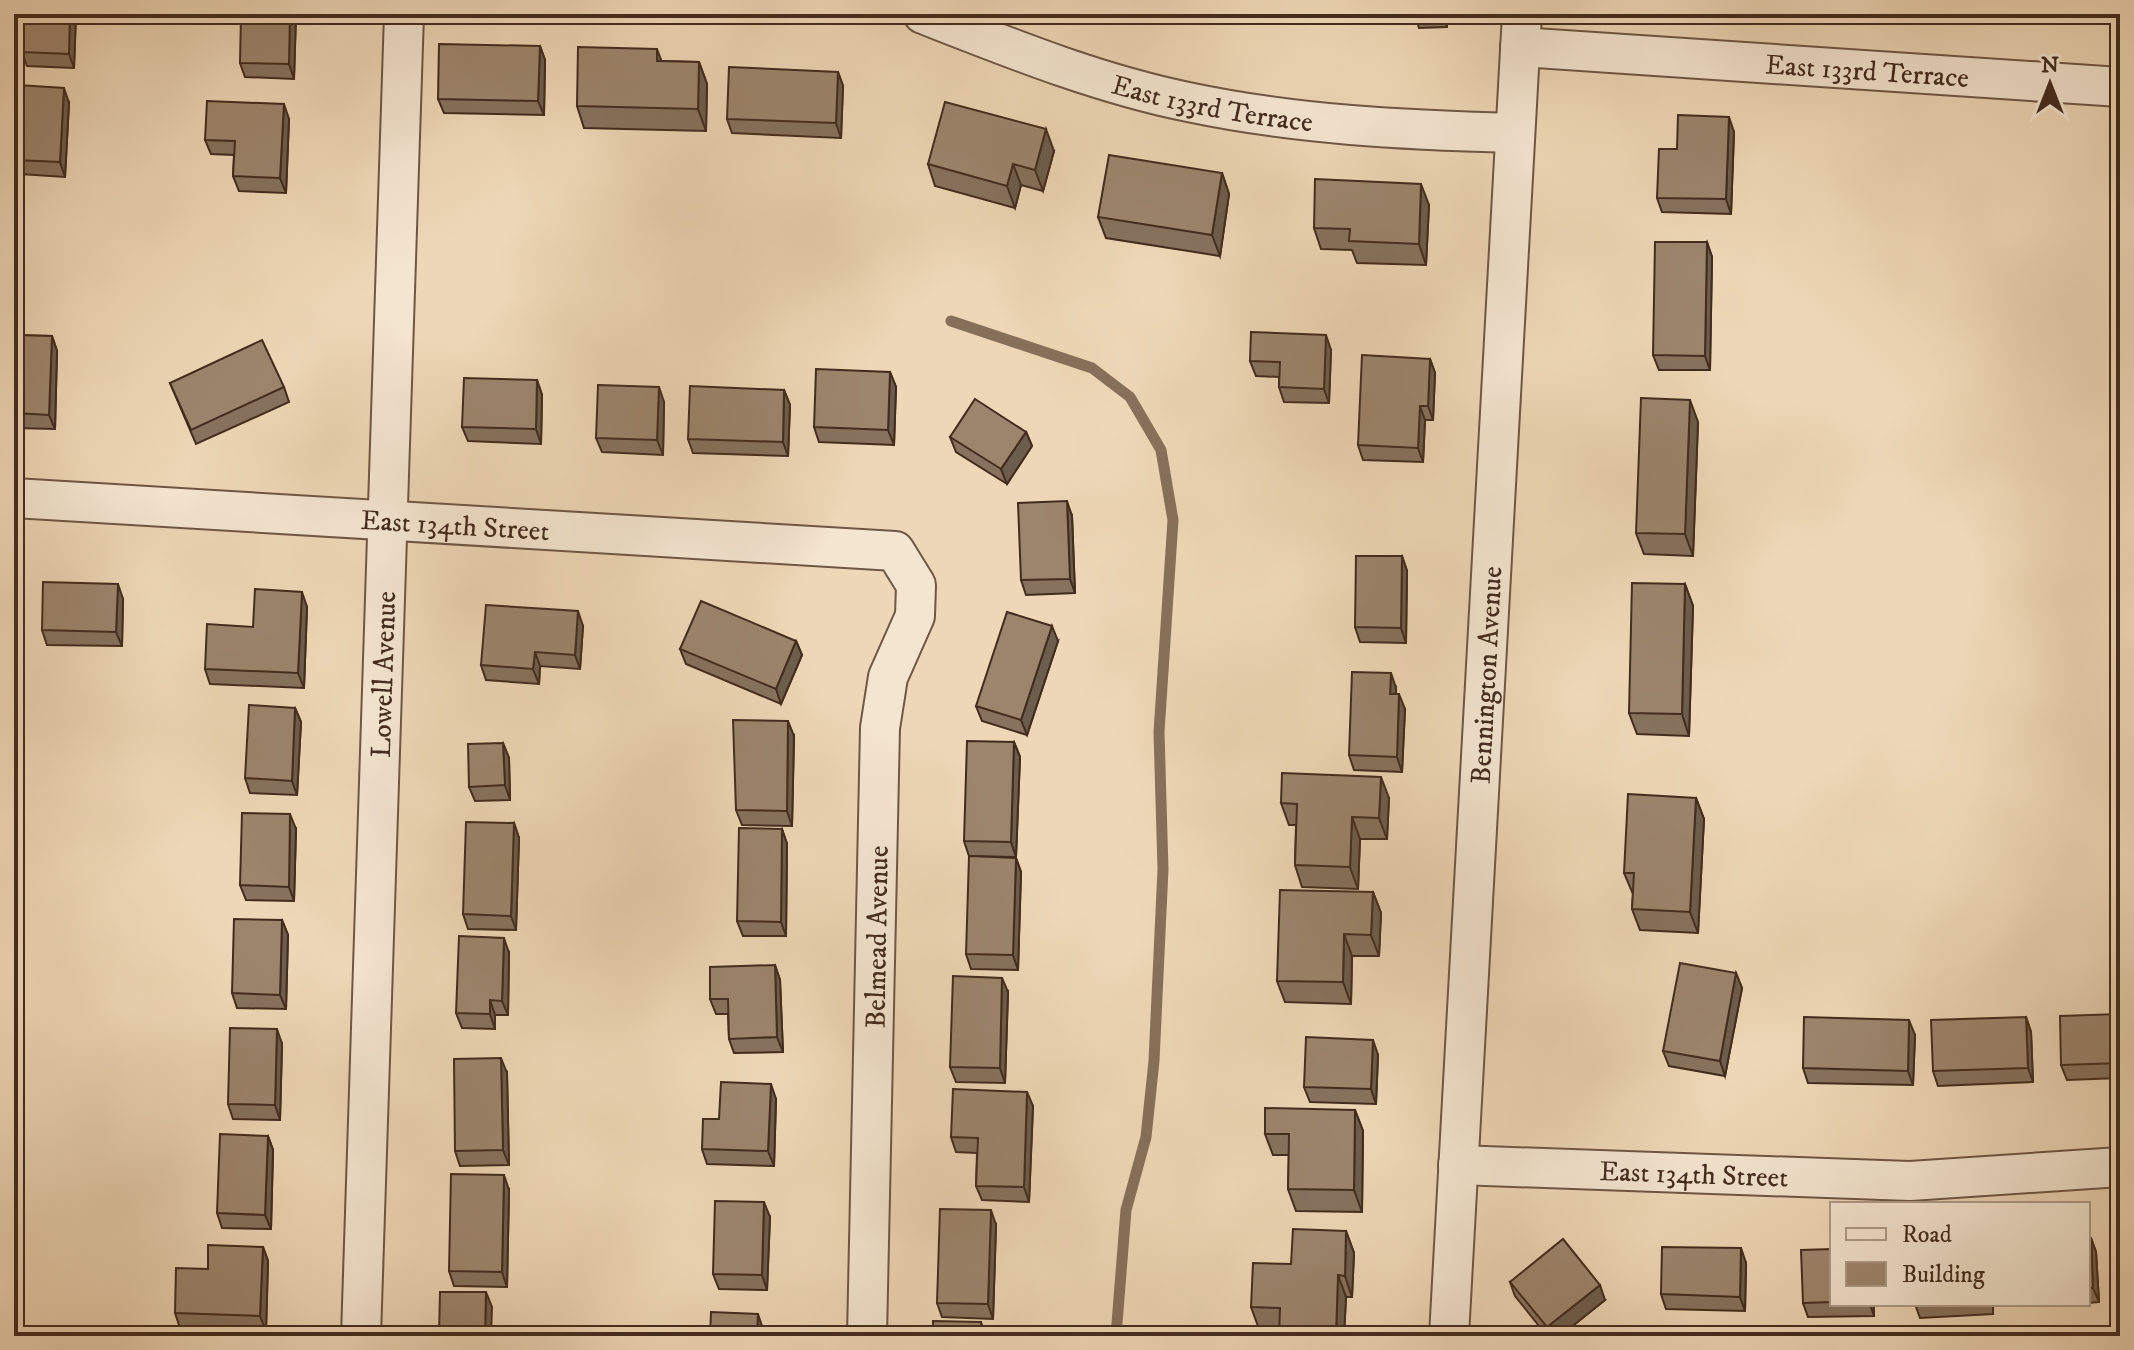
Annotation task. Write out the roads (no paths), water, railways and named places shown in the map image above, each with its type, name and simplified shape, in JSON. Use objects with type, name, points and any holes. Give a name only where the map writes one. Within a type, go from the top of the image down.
[{"type":"street","name":"Lowell Avenue","points":[[361,1336],[404,14]]},
{"type":"street","name":"East 133rd Terrace","points":[[923,14],[1072,71],[1188,102],[1355,128],[1515,133]]},
{"type":"street","name":"East 133rd Terrace","points":[[1521,31],[2120,87]]},
{"type":"street","name":"Bennington Avenue","points":[[1449,1336],[1521,31]]},
{"type":"street","name":"East 134th Street","points":[[14,498],[895,551]]},
{"type":"street","name":"Belmead Avenue","points":[[867,1336],[880,728],[888,677],[915,616],[916,585],[895,551]]},
{"type":"street","name":"East 134th Street","points":[[1458,1165],[1910,1181],[2120,1167]]},
{"type":"waterway","points":[[951,321],[1092,368],[1130,397],[1161,450],[1173,520],[1159,732],[1163,869],[1154,1061],[1146,1137],[1126,1210],[1116,1336]]}]
